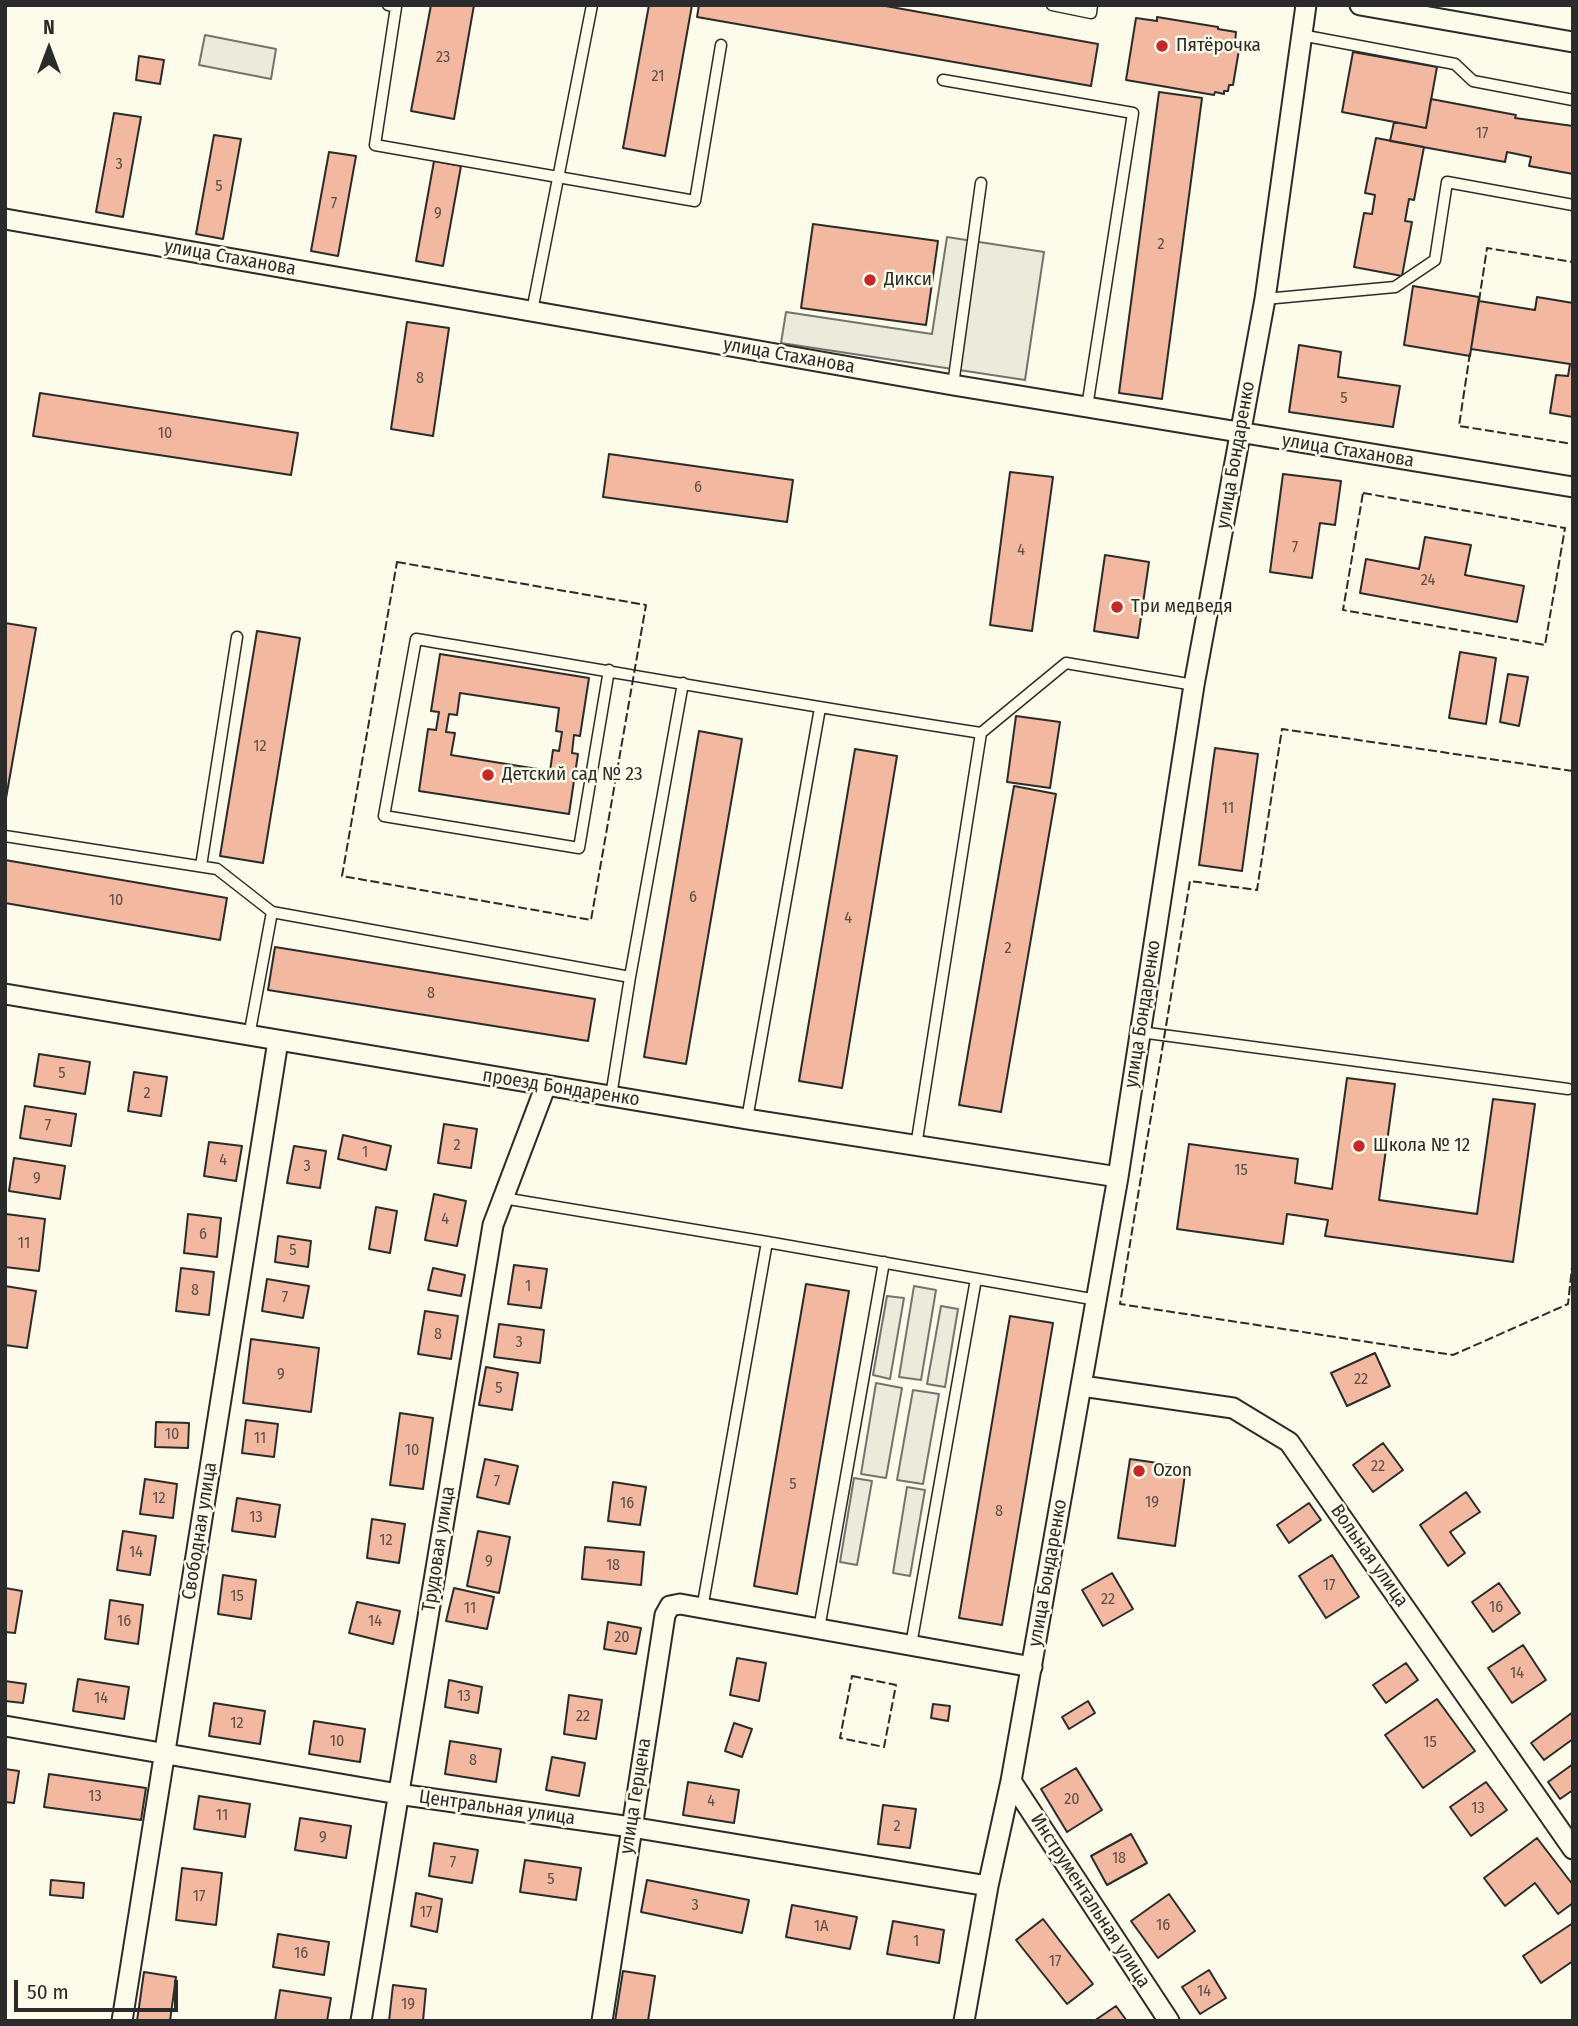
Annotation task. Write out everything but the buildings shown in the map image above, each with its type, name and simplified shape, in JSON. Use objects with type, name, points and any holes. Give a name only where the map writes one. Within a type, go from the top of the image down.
[{"type":"street","name":"улица Бондаренко","points":[[964,2021],[1032,1667],[1118,1177],[1194,685],[1265,299],[1306,5]]},
{"type":"street","points":[[1360,5],[1573,42]]},
{"type":"street","name":"улица Стаханова","points":[[5,219],[953,385],[1573,487]]},
{"type":"street","name":"проезд Бондаренко","points":[[5,994],[747,1119],[1118,1177]]},
{"type":"street","name":"Свободная улица","points":[[122,2021],[278,1041]]},
{"type":"street","name":"Трудовая улица","points":[[361,2021],[493,1225],[546,1085]]},
{"type":"street","name":"Вольная улица","points":[[1082,1386],[1233,1408],[1289,1442],[1573,1849]]},
{"type":"street","name":"улица Герцена","points":[[602,2021],[665,1615],[670,1606],[680,1604],[1032,1667]]},
{"type":"street","name":"Центральная улица","points":[[5,1726],[398,1794],[631,1827],[988,1886]]},
{"type":"street","name":"Инструментальная улица","points":[[1011,1781],[1169,2021]]},
{"type":"lane","points":[[388,5],[397,7],[375,145],[695,201],[721,45]]},
{"type":"lane","points":[[533,311],[592,5]]},
{"type":"lane","points":[[1052,5],[1091,13],[1092,5]]},
{"type":"lane","points":[[1301,35],[1455,64],[1473,81],[1573,100]]},
{"type":"lane","points":[[943,79],[1133,113],[1087,407]]},
{"type":"lane","points":[[1265,299],[1395,288],[1435,260],[1447,182],[1573,205]]},
{"type":"lane","points":[[953,385],[981,183]]},
{"type":"lane","points":[[201,866],[237,637]]},
{"type":"lane","points":[[609,670],[579,848],[384,816],[416,639],[609,670],[820,708],[981,733]]},
{"type":"lane","points":[[916,1146],[981,733],[1066,663],[1194,685]]},
{"type":"lane","points":[[611,1096],[683,683]]},
{"type":"lane","points":[[747,1119],[820,708]]},
{"type":"lane","points":[[5,836],[217,869],[272,912],[630,977]]},
{"type":"lane","points":[[249,1036],[272,912]]},
{"type":"lane","points":[[1140,1032],[1568,1089]]},
{"type":"lane","points":[[503,1198],[1097,1300]]},
{"type":"lane","points":[[702,1609],[767,1242]]},
{"type":"lane","points":[[819,1629],[884,1262]]},
{"type":"lane","points":[[911,1645],[976,1279]]},
{"type":"shaded area","points":[[205,35],[276,49],[271,79],[199,65]]},
{"type":"shaded area","points":[[947,237],[1044,252],[1025,380],[781,343],[786,312],[932,334]]},
{"type":"shaded area","points":[[914,1286],[936,1290],[921,1380],[899,1377]]},
{"type":"shaded area","points":[[887,1296],[904,1298],[890,1379],[873,1375]]},
{"type":"shaded area","points":[[941,1306],[958,1309],[945,1387],[927,1384]]},
{"type":"shaded area","points":[[876,1383],[902,1388],[886,1478],[861,1474]]},
{"type":"shaded area","points":[[913,1390],[939,1394],[923,1484],[897,1480]]},
{"type":"shaded area","points":[[854,1478],[872,1481],[857,1565],[840,1562]]},
{"type":"shaded area","points":[[907,1487],[925,1490],[910,1576],[893,1573]]},
{"type":"fence","points":[[1479,301],[1487,248],[1573,262]]},
{"type":"fence","points":[[1470,353],[1459,426],[1573,444]]},
{"type":"fence","points":[[1363,493],[1565,528],[1545,645],[1343,610],[1363,493]]},
{"type":"fence","points":[[397,562],[646,605],[591,920],[342,876],[397,562]]},
{"type":"fence","points":[[1573,771],[1282,729],[1257,890],[1190,881],[1120,1304],[1453,1355],[1568,1304],[1573,1258]]},
{"type":"fence","points":[[852,1676],[896,1685],[884,1747],[840,1738],[852,1676]]},
{"type":"place","name":"Пятёрочка","points":[[1162,46]]},
{"type":"place","name":"Дикси","points":[[870,280]]},
{"type":"place","name":"Три медведя","points":[[1117,607]]},
{"type":"place","name":"Детский сад № 23","points":[[488,775]]},
{"type":"place","name":"Школа № 12","points":[[1359,1146]]},
{"type":"place","name":"Ozon","points":[[1139,1471]]}]
